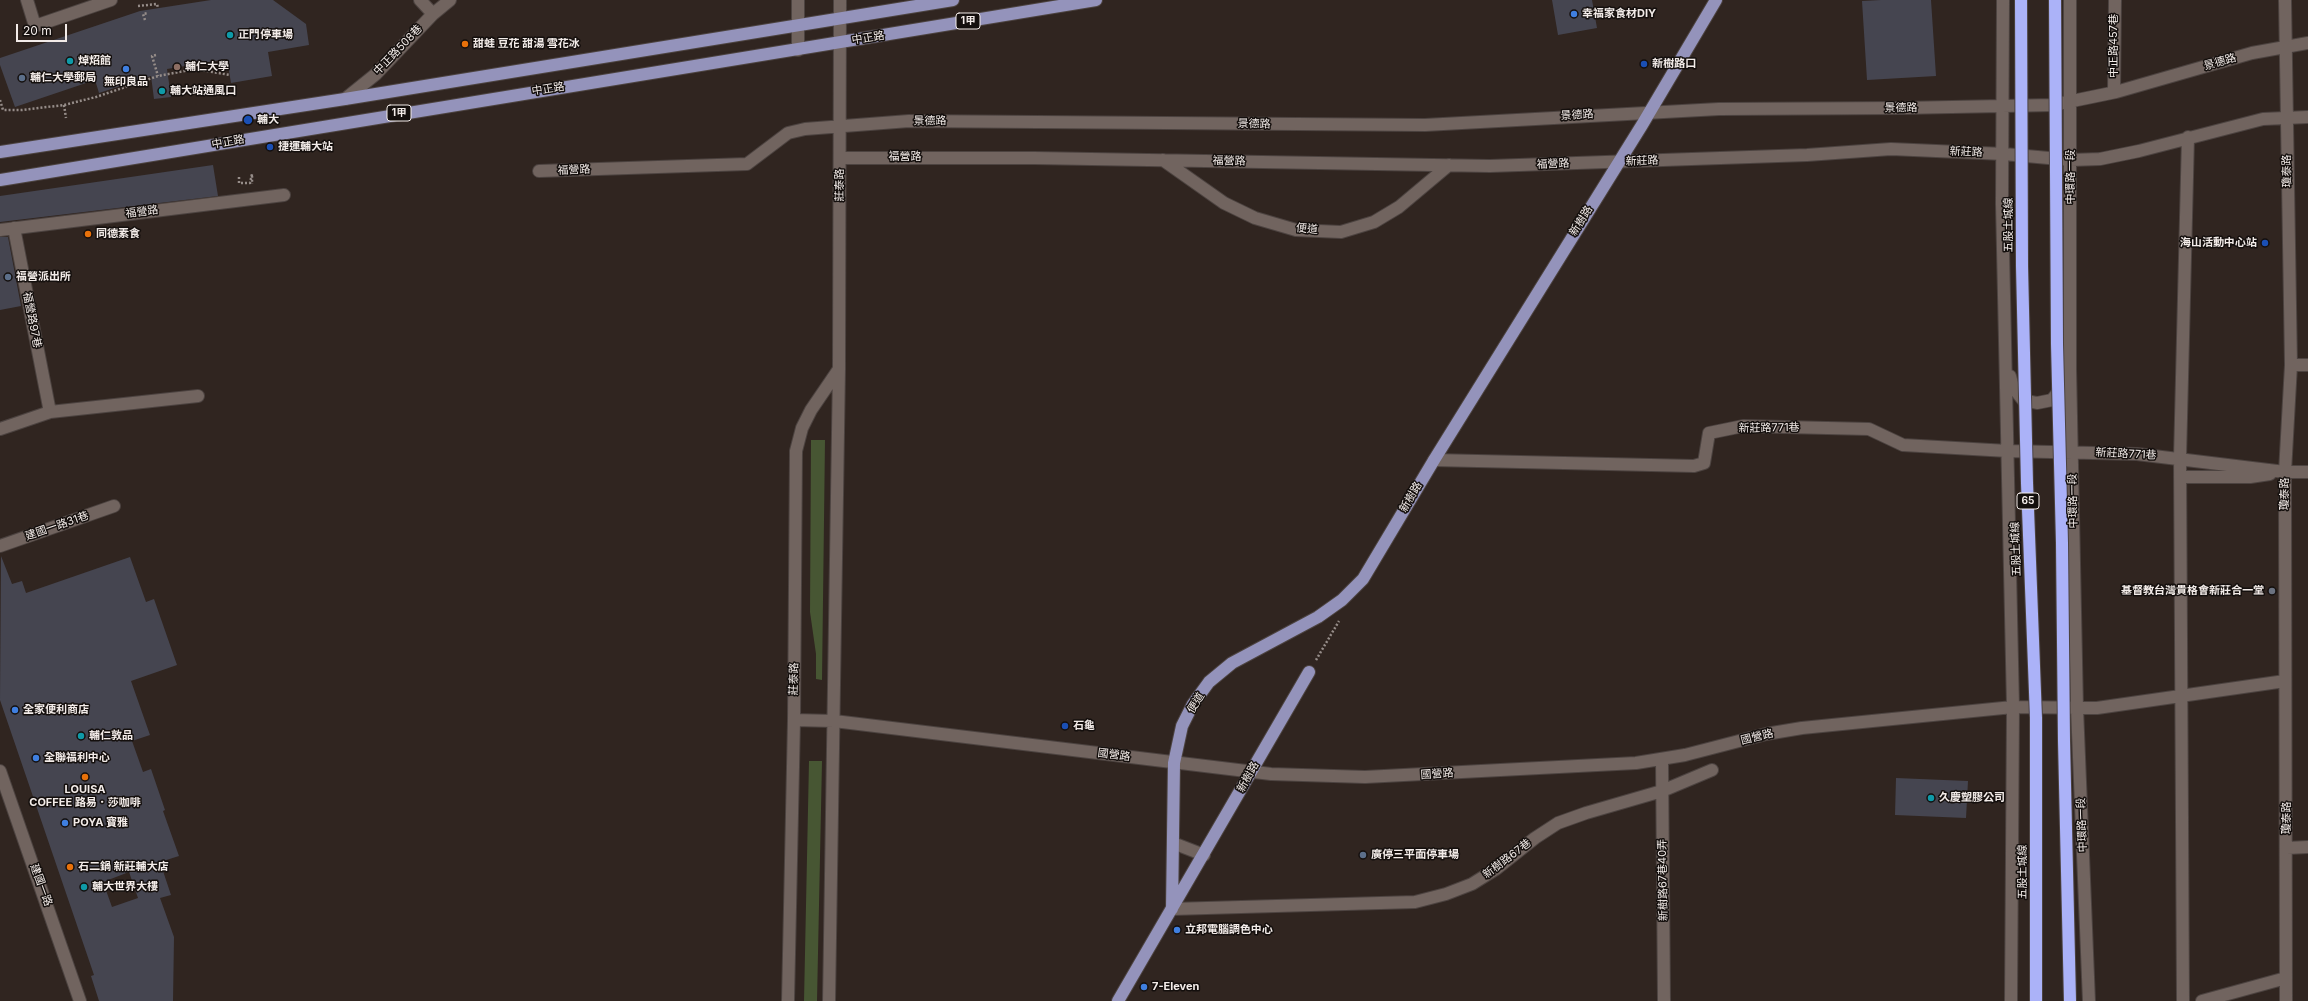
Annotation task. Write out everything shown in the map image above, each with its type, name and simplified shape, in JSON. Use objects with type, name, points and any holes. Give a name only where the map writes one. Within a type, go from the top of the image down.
[{"type":"highway","name":"五股土城線","points":[[2021,0],[2022,266],[2027,483],[2036,718],[2036,1001]]},
{"type":"highway","points":[[2055,0],[2057,344],[2062,535],[2064,741],[2070,1001]]},
{"type":"main road","name":"中正路","points":[[0,152],[345,99],[953,0]]},
{"type":"main road","name":"中正路","points":[[0,180],[532,91],[798,50],[1096,0]]},
{"type":"main road","name":"新樹路","points":[[1363,580],[1434,460],[1650,112],[1716,0]]},
{"type":"main road","name":"便道","points":[[1172,909],[1174,763],[1182,726],[1193,704],[1209,682],[1232,663],[1318,616],[1342,600],[1363,580]]},
{"type":"main road","name":"新樹路","points":[[1118,1001],[1310,672]]},
{"type":"street","points":[[27,0],[35,26],[111,0]]},
{"type":"street","points":[[420,0],[433,14]]},
{"type":"street","name":"中正路508巷","points":[[345,99],[376,74],[433,14],[450,0]]},
{"type":"street","points":[[798,0],[798,50]]},
{"type":"street","name":"莊泰路","points":[[829,1001],[839,369],[840,0]]},
{"type":"street","points":[[2004,0],[2004,154],[2002,204],[2013,707],[2011,1001]]},
{"type":"street","name":"中環路一段","points":[[2070,0],[2070,368],[2077,708],[2089,1001]]},
{"type":"street","name":"中正路457巷","points":[[2114,92],[2115,0]]},
{"type":"street","name":"瓊泰路","points":[[2285,0],[2291,365],[2285,472],[2287,848],[2286,989]]},
{"type":"street","name":"景德路","points":[[840,128],[867,124],[951,120],[1425,125],[1650,112],[2054,105],[2114,92],[2286,46],[2308,43]]},
{"type":"street","name":"新莊路","points":[[1618,162],[1891,149],[2004,154],[2071,160],[2100,159],[2263,119],[2308,117]]},
{"type":"street","name":"福營路","points":[[538,171],[747,164],[788,133],[805,129],[840,128]]},
{"type":"street","points":[[2183,1001],[2180,696],[2180,458],[2188,137]]},
{"type":"street","name":"福營路","points":[[840,158],[1164,160],[1490,166],[1618,162]]},
{"type":"street","name":"便道","points":[[1164,160],[1224,203],[1255,218],[1296,230],[1341,232],[1374,222],[1399,207],[1449,165]]},
{"type":"street","name":"福營路","points":[[0,230],[284,196]]},
{"type":"street","name":"福營路97巷","points":[[14,228],[50,412]]},
{"type":"street","points":[[2006,363],[2013,387],[2016,391],[2023,400],[2037,403],[2052,400],[2064,386],[2070,368]]},
{"type":"street","points":[[2291,365],[2308,365]]},
{"type":"street","name":"莊泰路","points":[[788,1001],[794,720],[796,451],[802,428],[811,410],[839,369]]},
{"type":"street","points":[[0,429],[50,412],[198,396]]},
{"type":"street","name":"新莊路771巷","points":[[1434,460],[1694,466],[1704,463],[1708,433],[1743,426],[1869,429],[1903,445],[2180,458],[2285,472]]},
{"type":"street","points":[[2180,477],[2250,477],[2285,472],[2308,472]]},
{"type":"street","name":"建國一路31巷","points":[[0,546],[114,506]]},
{"type":"street","name":"國營路","points":[[794,720],[834,721],[1251,772],[1294,776],[1365,777],[1612,765],[1662,759],[1782,731],[2013,707],[2097,708],[2285,681]]},
{"type":"street","name":"新樹路67巷40弄","points":[[1662,759],[1664,1001]]},
{"type":"street","name":"新樹路67巷","points":[[1172,909],[1415,902],[1472,884],[1496,869],[1535,838],[1558,823],[1586,813],[1662,791],[1712,770]]},
{"type":"street","name":"建國一路","points":[[0,771],[80,1001]]},
{"type":"street","points":[[1173,843],[1204,855]]},
{"type":"street","points":[[2287,848],[2308,847]]},
{"type":"street","points":[[2202,1001],[2286,989]]},
{"type":"path","points":[[138,6],[157,4],[158,8]]},
{"type":"path","points":[[145,20],[143,14],[148,12]]},
{"type":"path","points":[[156,55],[152,56],[158,76]]},
{"type":"path","points":[[0,100],[4,110],[22,110],[64,105],[96,97],[158,76],[195,69],[230,75]]},
{"type":"path","points":[[64,105],[66,118]]},
{"type":"path","points":[[239,177],[238,183],[250,183],[252,174],[252,186]]},
{"type":"path","points":[[1310,672],[1340,619]]},
{"type":"green space","points":[[811,440],[825,440],[822,680],[816,679],[816,654],[810,612]]},
{"type":"green space","points":[[809,761],[822,761],[817,1001],[804,1001]]},
{"type":"building","points":[[211,0],[273,0],[306,24],[309,45],[268,52],[272,76],[231,83],[227,59],[167,69],[171,97],[154,99],[151,76],[99,93],[95,80],[15,107],[0,65],[0,58],[140,11]]},
{"type":"building","name":"幸福家食材DIY","points":[[1552,0],[1592,0],[1597,28],[1558,35]]},
{"type":"building","points":[[1931,0],[1936,76],[1867,80],[1862,1]]},
{"type":"building","points":[[213,165],[218,196],[0,222],[0,196]]},
{"type":"building","name":"福營派出所","points":[[0,237],[8,237],[21,306],[0,310]]},
{"type":"building","points":[[1,556],[12,584],[22,581],[26,593],[130,557],[146,602],[154,599],[177,665],[131,681],[150,735],[132,741],[143,772],[151,769],[165,810],[163,811],[179,856],[160,862],[171,895],[160,898],[174,937],[173,1001],[99,1001],[91,976],[94,975],[0,700]],"holes":[[[129,872],[138,898],[112,907],[103,882]]]},
{"type":"building","name":"久慶塑膠公司","points":[[1896,778],[1968,781],[1966,818],[1895,815]]},
{"type":"place","name":"幸福家食材DIY","points":[[1574,14]]},
{"type":"place","name":"正門停車場","points":[[230,35]]},
{"type":"place","name":"甜蛙 豆花 甜湯 雪花冰","points":[[465,44]]},
{"type":"place","name":"焯炤館","points":[[70,61]]},
{"type":"place","name":"新樹路口","points":[[1644,64]]},
{"type":"place","name":"輔仁大學","points":[[177,67]]},
{"type":"place","name":"無印良品","points":[[126,69]]},
{"type":"place","name":"輔仁大學郵局","points":[[22,78]]},
{"type":"place","name":"輔大站通風口","points":[[162,91]]},
{"type":"place","name":"輔大","points":[[248,120]]},
{"type":"place","name":"捷運輔大站","points":[[270,147]]},
{"type":"place","name":"同德素食","points":[[88,234]]},
{"type":"place","name":"海山活動中心站","points":[[2265,243]]},
{"type":"place","name":"福營派出所","points":[[8,277]]},
{"type":"place","name":"基督教台灣貴格會新莊合一堂","points":[[2272,591]]},
{"type":"place","name":"全家便利商店","points":[[15,710]]},
{"type":"place","name":"石龜","points":[[1065,726]]},
{"type":"place","name":"輔仁敦品","points":[[81,736]]},
{"type":"place","name":"全聯福利中心","points":[[36,758]]},
{"type":"place","name":"LOUISA COFFEE 路易．莎咖啡","points":[[85,777]]},
{"type":"place","name":"久慶塑膠公司","points":[[1931,798]]},
{"type":"place","name":"POYA 寶雅","points":[[65,823]]},
{"type":"place","name":"廣停三平面停車場","points":[[1363,855]]},
{"type":"place","name":"石二鍋 新莊輔大店","points":[[70,867]]},
{"type":"place","name":"輔大世界大樓","points":[[84,887]]},
{"type":"place","name":"立邦電腦調色中心","points":[[1177,930]]},
{"type":"place","name":"7-Eleven","points":[[1144,987]]}]
